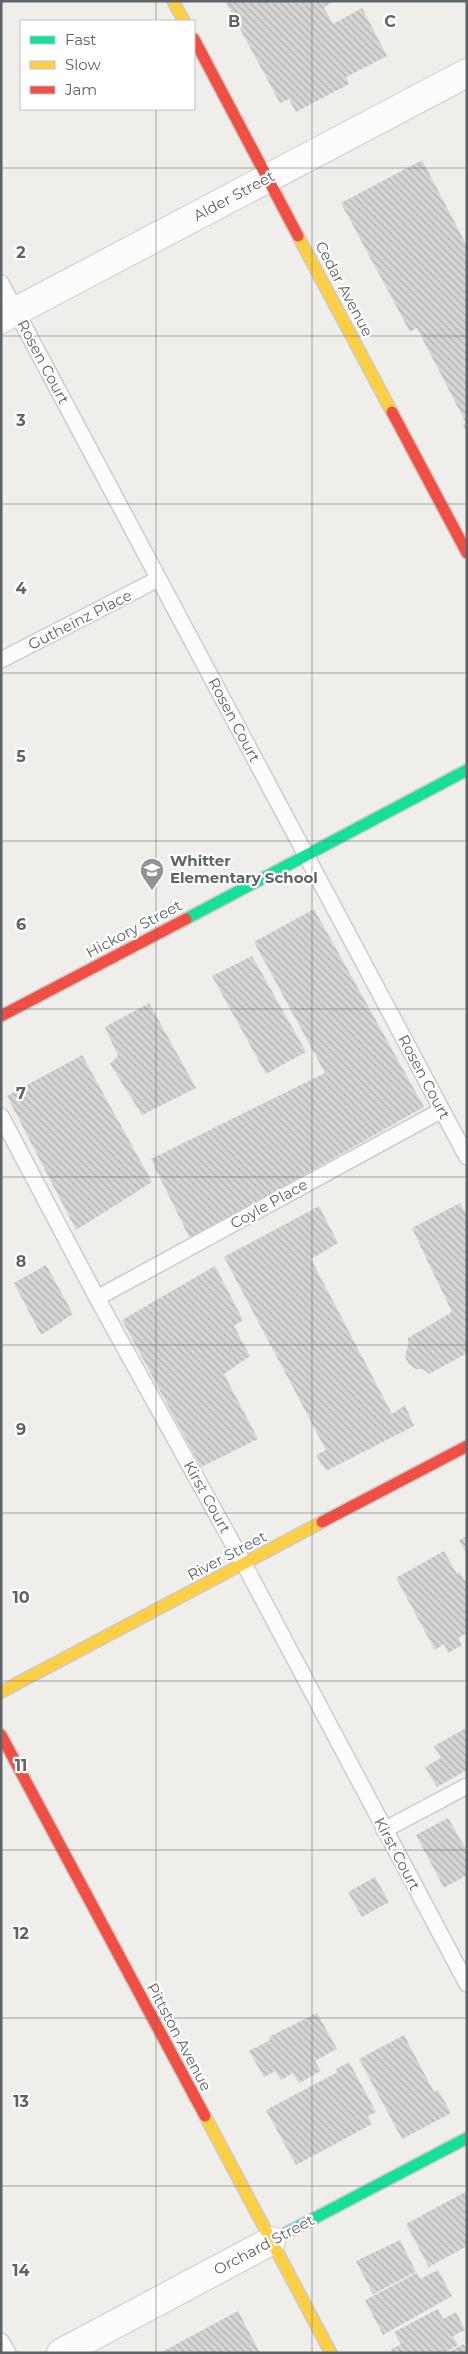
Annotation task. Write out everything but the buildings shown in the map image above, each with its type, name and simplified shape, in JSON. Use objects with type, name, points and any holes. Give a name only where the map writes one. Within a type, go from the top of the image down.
[{"type":"main road","points":[[173,1],[183,20]]},
{"type":"main road","name":"Cedar Avenue","points":[[195,41],[467,553]]},
{"type":"main road","name":"Hickory Street","points":[[1,1016],[467,770]]},
{"type":"main road","name":"River Street","points":[[1,1692],[467,1446]]},
{"type":"main road","name":"Pittston Avenue","points":[[1,1735],[331,2353]]},
{"type":"main road","name":"Orchard Street","points":[[271,2241],[467,2138]]},
{"type":"street","name":"Alder Street","points":[[9,315],[467,73]]},
{"type":"street","name":"Orchard Street","points":[[61,2353],[271,2241]]},
{"type":"lane","name":"Rosen Court","points":[[1,283],[9,315],[158,579],[467,1157]]},
{"type":"lane","name":"Gutheinz Place","points":[[1,660],[158,579]]},
{"type":"lane","name":"Coyle Place","points":[[97,1298],[442,1110]]},
{"type":"lane","name":"Kirst Court","points":[[1,1116],[97,1298],[244,1564],[467,1984]]},
{"type":"lane","points":[[384,1830],[467,1786]]},
{"type":"lane","points":[[1,2341],[8,2353]]},
{"type":"traffic: fast","points":[[186,919],[467,770]]},
{"type":"traffic: fast","points":[[271,2241],[467,2138]]},
{"type":"traffic: slow","points":[[173,1],[183,20]]},
{"type":"traffic: slow","points":[[298,236],[392,412]]},
{"type":"traffic: slow","points":[[1,1692],[322,1522]]},
{"type":"traffic: slow","points":[[205,2116],[331,2353]]},
{"type":"traffic: jam","points":[[195,41],[298,236]]},
{"type":"traffic: jam","points":[[392,412],[467,553]]},
{"type":"traffic: jam","points":[[1,1016],[186,919]]},
{"type":"traffic: jam","points":[[322,1522],[467,1446]]},
{"type":"traffic: jam","points":[[1,1735],[205,2116]]},
{"type":"place","name":"Whitter Elementary School","points":[[152,891]]}]
